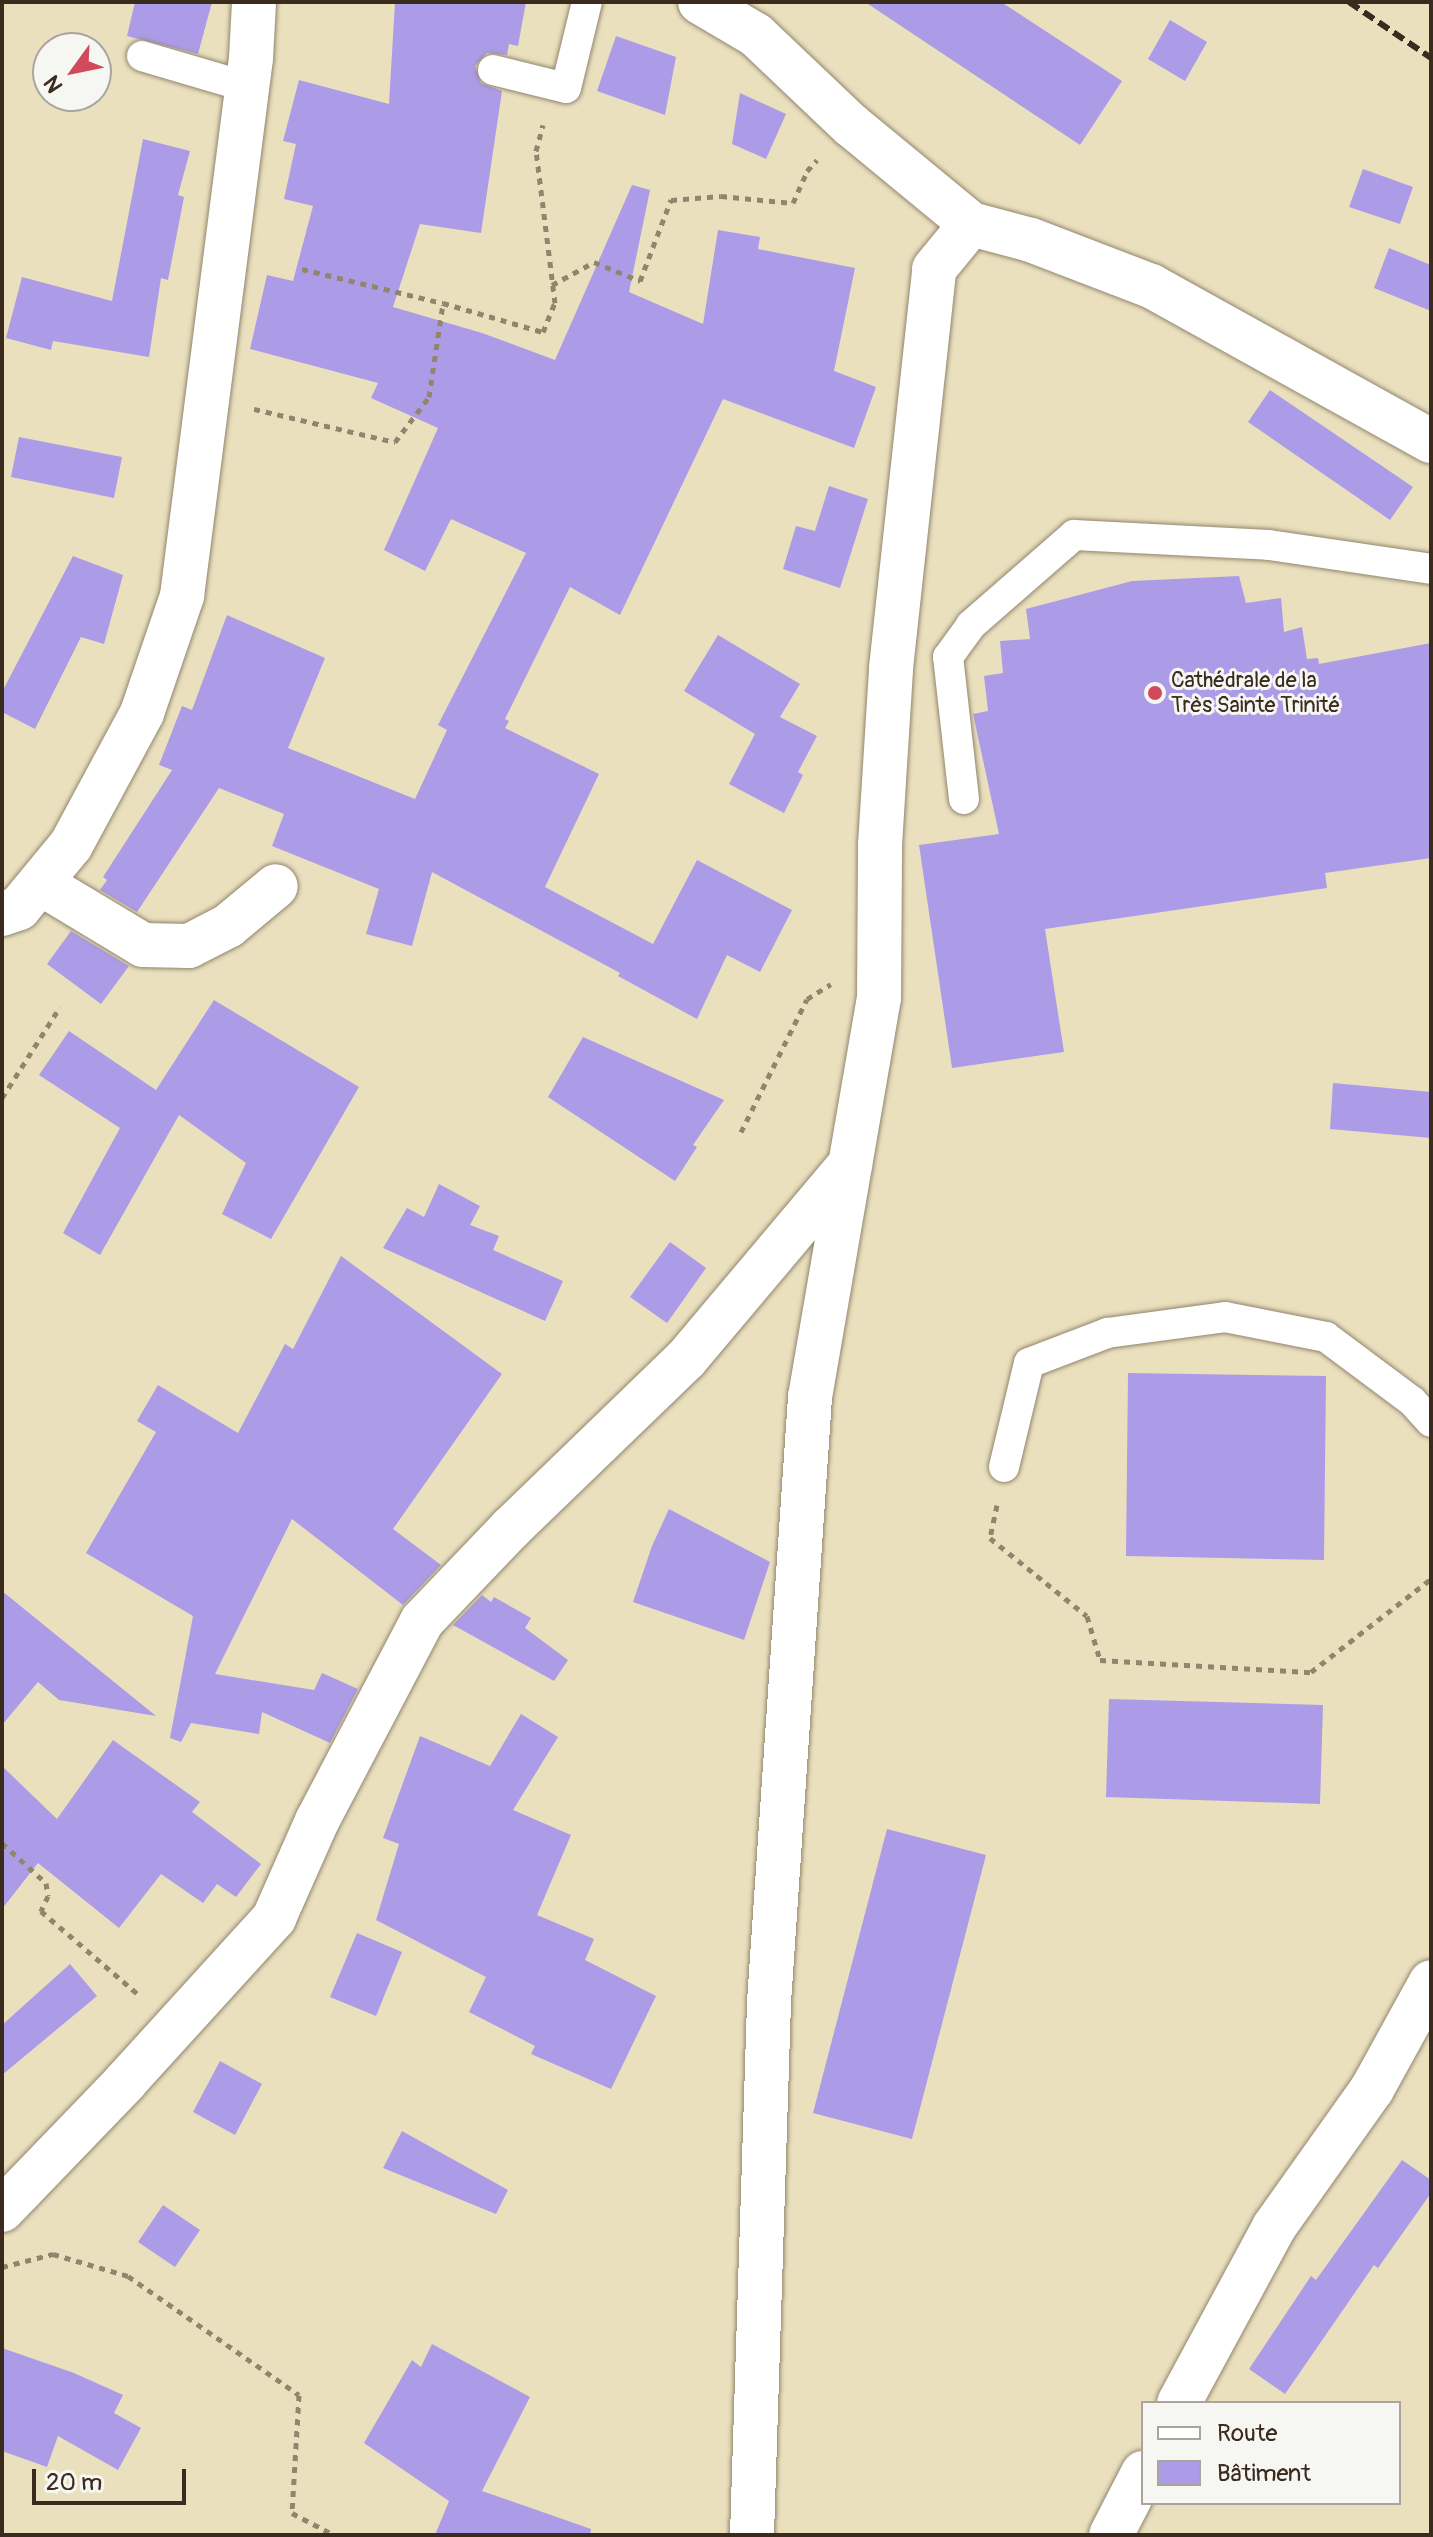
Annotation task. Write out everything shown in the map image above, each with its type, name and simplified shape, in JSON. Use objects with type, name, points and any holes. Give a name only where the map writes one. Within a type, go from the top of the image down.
[{"type":"street","points":[[2,914],[19,908],[71,845],[142,713],[182,596],[247,87],[254,2]]},
{"type":"street","points":[[700,2],[756,35],[851,125],[971,224],[1031,240],[1151,286],[1423,428]]},
{"type":"street","points":[[752,2535],[769,2002],[810,1397],[879,998],[880,845],[891,668],[934,269],[971,224]]},
{"type":"street","points":[[40,883],[143,945],[189,946],[228,926],[276,886]]},
{"type":"street","points":[[2,2210],[274,1918],[317,1821],[422,1621],[511,1528],[686,1359],[852,1162]]},
{"type":"street","points":[[1180,2401],[1274,2227],[1372,2089],[1431,1982]]},
{"type":"street","points":[[1111,2535],[1141,2477]]},
{"type":"lane","points":[[493,70],[566,88],[587,2]]},
{"type":"lane","points":[[142,56],[247,87]]},
{"type":"lane","points":[[964,799],[948,657],[971,625],[1074,535],[1269,545],[1431,569]]},
{"type":"lane","points":[[1004,1467],[1029,1363],[1107,1333],[1225,1317],[1326,1337],[1412,1401],[1431,1422]]},
{"type":"path","points":[[302,269],[443,303],[543,332],[555,303],[536,151],[554,85]]},
{"type":"path","points":[[552,285],[594,262],[640,281],[671,200],[721,196],[793,203],[807,171],[851,125]]},
{"type":"path","points":[[205,398],[395,442],[429,397],[443,303]]},
{"type":"path","points":[[741,1132],[807,999],[879,953]]},
{"type":"path","points":[[2,1098],[60,1007]]},
{"type":"path","points":[[1004,1467],[990,1538],[1087,1616],[1100,1660],[1311,1672],[1431,1579]]},
{"type":"path","points":[[2,1843],[46,1883],[48,1896],[41,1911],[175,2026]]},
{"type":"path","points":[[2,2267],[53,2254],[128,2276],[299,2395],[292,2513],[334,2535]]},
{"type":"building","points":[[135,2],[212,2],[198,54],[127,36]]},
{"type":"building","points":[[395,2],[526,2],[518,46],[509,44],[507,55],[487,53],[475,66],[481,83],[502,91],[481,233],[420,224],[393,307],[482,333],[555,360],[632,185],[650,190],[629,292],[703,324],[718,230],[760,237],[758,249],[855,268],[834,371],[876,387],[854,448],[723,399],[620,615],[570,587],[505,719],[509,721],[505,728],[599,774],[545,887],[653,944],[697,860],[792,910],[760,972],[727,955],[697,1019],[618,976],[620,973],[432,872],[412,946],[366,934],[379,889],[272,846],[284,814],[219,788],[137,912],[100,890],[107,880],[103,877],[172,770],[159,765],[182,706],[192,710],[227,615],[325,658],[288,748],[415,799],[447,730],[438,725],[526,553],[451,519],[425,571],[384,550],[438,428],[371,398],[378,383],[250,349],[267,275],[293,281],[313,206],[284,199],[296,144],[283,141],[299,80],[389,104]]},
{"type":"building","points":[[865,2],[1001,2],[1122,81],[1080,145]]},
{"type":"building","points":[[1170,20],[1207,42],[1185,81],[1148,59]]},
{"type":"building","points":[[616,36],[676,57],[665,115],[597,91]]},
{"type":"building","points":[[740,93],[786,114],[766,159],[732,144]]},
{"type":"building","points":[[143,139],[190,151],[178,195],[184,197],[168,280],[161,278],[149,357],[53,341],[51,350],[6,338],[22,277],[112,301]]},
{"type":"building","points":[[1363,169],[1413,187],[1400,224],[1349,207]]},
{"type":"building","points":[[1389,248],[1431,265],[1431,311],[1374,288]]},
{"type":"building","points":[[1270,390],[1413,487],[1390,520],[1248,422]]},
{"type":"building","points":[[19,437],[122,457],[114,498],[11,477]]},
{"type":"building","points":[[829,486],[868,499],[840,588],[783,569],[796,526],[815,531]]},
{"type":"building","points":[[73,556],[123,575],[104,644],[81,637],[35,729],[2,712],[2,692]]},
{"type":"building","points":[[1239,576],[1246,603],[1281,598],[1284,632],[1302,627],[1307,659],[1318,658],[1319,664],[1431,643],[1431,858],[1325,873],[1327,888],[1045,929],[1064,1052],[952,1068],[919,845],[999,834],[973,714],[988,711],[984,676],[1003,673],[1000,641],[1030,639],[1026,609],[1132,581]]},
{"type":"building","points":[[718,635],[800,684],[780,717],[817,736],[798,772],[803,775],[784,813],[729,784],[755,734],[684,691]]},
{"type":"building","points":[[71,931],[129,966],[101,1004],[47,964]]},
{"type":"building","points":[[214,1000],[359,1087],[271,1239],[222,1214],[246,1163],[179,1115],[100,1255],[63,1233],[120,1128],[39,1075],[69,1031],[156,1090]]},
{"type":"building","points":[[583,1037],[724,1100],[693,1145],[697,1147],[675,1181],[548,1097]]},
{"type":"building","points":[[1333,1083],[1431,1092],[1431,1138],[1330,1129]]},
{"type":"building","points":[[439,1184],[480,1206],[470,1225],[499,1236],[493,1250],[563,1281],[545,1321],[383,1248],[407,1208],[424,1217]]},
{"type":"building","points":[[670,1242],[706,1268],[667,1323],[630,1297]]},
{"type":"building","points":[[341,1256],[502,1374],[393,1529],[441,1565],[403,1605],[292,1519],[215,1674],[314,1690],[322,1673],[358,1689],[330,1743],[262,1712],[259,1734],[191,1723],[181,1742],[170,1738],[193,1616],[86,1553],[156,1432],[137,1421],[158,1385],[238,1433],[285,1344],[293,1349]]},
{"type":"building","points":[[1128,1373],[1326,1376],[1324,1560],[1126,1556]]},
{"type":"building","points":[[669,1509],[770,1562],[744,1640],[633,1602],[652,1546]]},
{"type":"building","points":[[2,1591],[156,1716],[59,1700],[38,1682],[2,1725]]},
{"type":"building","points":[[482,1595],[491,1602],[494,1597],[531,1618],[525,1628],[568,1660],[554,1681],[453,1625]]},
{"type":"building","points":[[1109,1699],[1323,1705],[1320,1804],[1106,1797]]},
{"type":"building","points":[[521,1714],[558,1737],[513,1810],[571,1835],[537,1915],[594,1939],[585,1960],[656,1996],[611,2089],[531,2054],[535,2046],[469,2012],[486,1977],[376,1920],[399,1844],[383,1838],[420,1736],[490,1766]]},
{"type":"building","points":[[113,1740],[200,1802],[192,1812],[261,1864],[236,1897],[217,1884],[203,1903],[161,1874],[119,1928],[38,1863],[2,1909],[2,1766],[57,1819]]},
{"type":"building","points":[[887,1829],[986,1855],[912,2139],[813,2113]]},
{"type":"building","points":[[357,1933],[402,1952],[376,2016],[330,1997]]},
{"type":"building","points":[[70,1964],[97,1996],[2,2075],[2,2025]]},
{"type":"building","points":[[220,2061],[262,2084],[235,2135],[193,2112]]},
{"type":"building","points":[[402,2131],[508,2190],[496,2214],[383,2168]]},
{"type":"building","points":[[1402,2160],[1431,2180],[1431,2193],[1378,2268],[1374,2265],[1285,2394],[1249,2369],[1311,2276],[1316,2280]]},
{"type":"building","points":[[163,2205],[200,2230],[175,2267],[138,2242]]},
{"type":"building","points":[[432,2344],[530,2397],[482,2491],[591,2529],[590,2535],[435,2535],[449,2501],[364,2443],[412,2360],[421,2367]]},
{"type":"building","points":[[2,2348],[74,2373],[123,2395],[114,2413],[141,2428],[118,2470],[58,2436],[47,2467],[2,2451]]},
{"type":"railway","points":[[1349,2],[1431,58]]},
{"type":"place","name":"Cathédrale de la Très Sainte Trinité","points":[[1155,693]]}]
